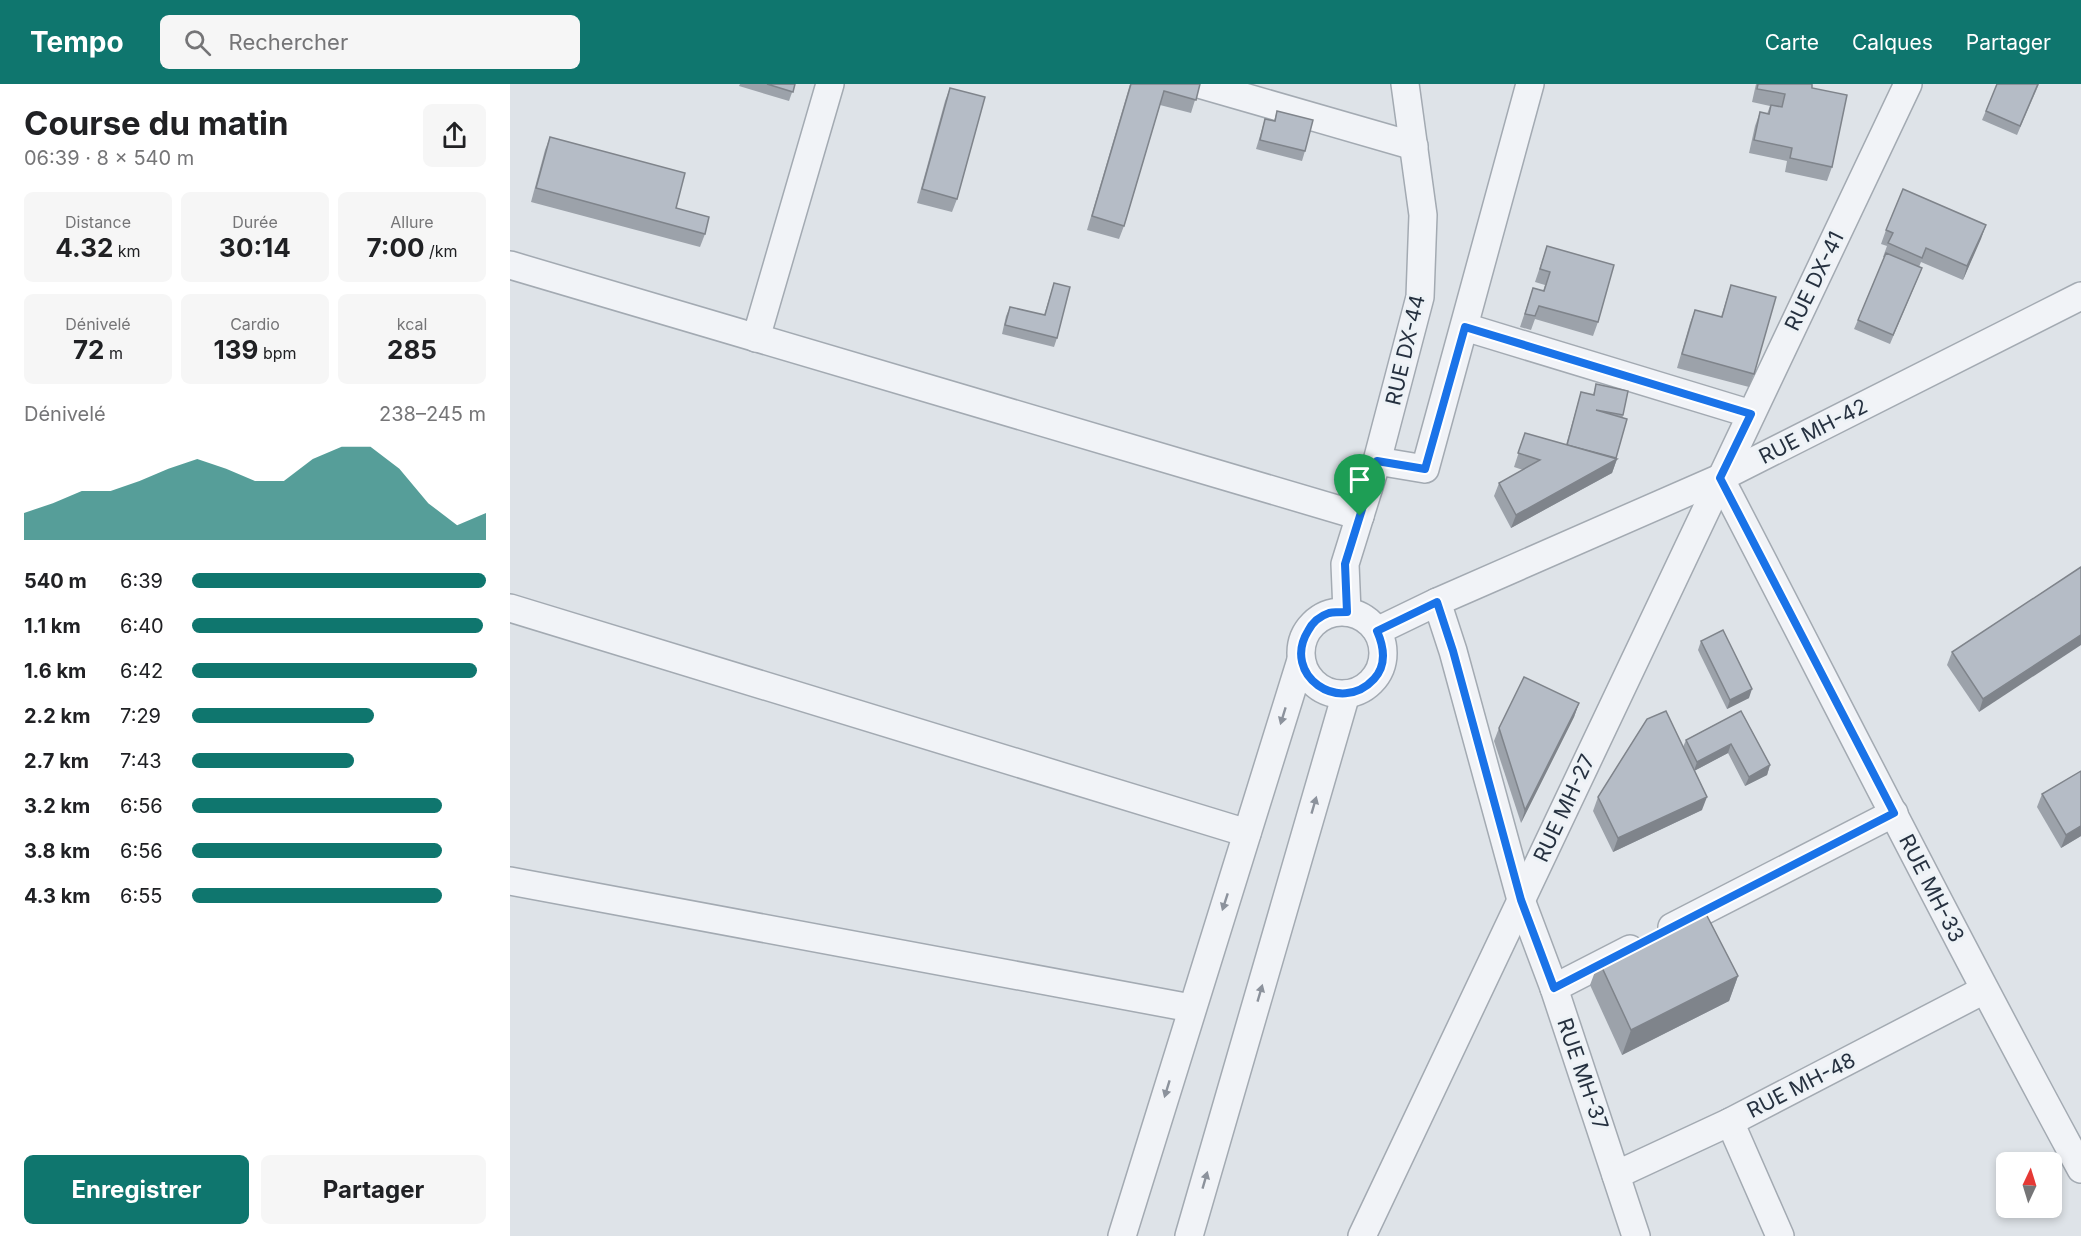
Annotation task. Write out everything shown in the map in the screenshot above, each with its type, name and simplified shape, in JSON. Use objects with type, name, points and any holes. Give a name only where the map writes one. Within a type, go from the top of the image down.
[{"type":"street","points":[[756,338],[830,84]]},
{"type":"street","points":[[1199,84],[1414,146]]},
{"type":"street","name":"RUE DX-44","points":[[1347,612],[1345,564],[1377,461],[1420,297],[1424,215],[1405,84]]},
{"type":"street","points":[[1377,461],[1425,469],[1530,84]]},
{"type":"street","name":"RUE DX-41","points":[[1720,478],[1908,84]]},
{"type":"street","points":[[510,264],[1360,516]]},
{"type":"street","name":"RUE MH-42","points":[[1377,631],[1437,602],[1720,478],[2081,296]]},
{"type":"street","points":[[1465,327],[1751,414]]},
{"type":"street","name":"RUE MH-33","points":[[1720,478],[1984,990],[2081,1169]]},
{"type":"street","name":"RUE MH-27","points":[[1362,1236],[1720,478]]},
{"type":"street","name":"RUE MH-37","points":[[1437,602],[1453,651],[1521,900],[1554,988],[1636,1236]]},
{"type":"street","points":[[510,608],[1247,833]]},
{"type":"street","points":[[1122,1236],[1301,660],[1302,640],[1312,624],[1328,614],[1347,612],[1365,618],[1377,631],[1383,645],[1383,661],[1377,676],[1366,687],[1346,694],[1326,691],[1310,679],[1301,660]]},
{"type":"street","points":[[1189,1236],[1346,694]]},
{"type":"street","points":[[1554,988],[1894,813]]},
{"type":"street","points":[[510,881],[1191,1008]]},
{"type":"street","name":"RUE MH-48","points":[[1616,1175],[1730,1122],[1984,990]]},
{"type":"street","points":[[1730,1122],[1780,1236]]},
{"type":"building","points":[[767,84],[795,84],[793,92]]},
{"type":"building","points":[[1131,84],[1200,84],[1196,100],[1164,91],[1124,226],[1092,216]]},
{"type":"building","points":[[1758,84],[1812,84],[1812,88],[1847,95],[1832,167],[1790,158],[1792,148],[1754,140],[1760,112],[1769,114],[1771,105],[1782,107],[1785,94],[1757,89]]},
{"type":"building","points":[[1997,84],[2038,84],[2020,126],[1986,111]]},
{"type":"building","points":[[950,88],[985,97],[957,199],[922,189]]},
{"type":"building","points":[[1277,111],[1313,120],[1305,151],[1260,140],[1265,119],[1275,121]]},
{"type":"building","points":[[550,137],[685,173],[676,208],[709,217],[705,234],[536,188]]},
{"type":"building","points":[[1903,189],[1986,225],[1967,266],[1926,248],[1922,258],[1888,243],[1893,233],[1886,230]]},
{"type":"building","points":[[1547,246],[1614,265],[1598,322],[1539,306],[1535,316],[1525,314],[1533,288],[1544,291],[1550,272],[1540,269]]},
{"type":"building","points":[[1886,253],[1922,268],[1893,335],[1858,320]]},
{"type":"building","points":[[1054,283],[1070,287],[1057,338],[1005,325],[1010,307],[1045,315]]},
{"type":"building","points":[[1731,285],[1776,297],[1754,374],[1682,354],[1695,310],[1722,317]]},
{"type":"building","points":[[1596,384],[1628,391],[1623,415],[1596,410],[1627,419],[1616,458],[1567,445],[1581,392],[1594,395]]},
{"type":"building","points":[[1525,433],[1617,459],[1516,515],[1499,483],[1540,460],[1518,453]]},
{"type":"building","points":[[2081,567],[2081,635],[1983,699],[1952,652]]},
{"type":"building","points":[[1723,630],[1752,689],[1730,700],[1701,641]]},
{"type":"building","points":[[1524,677],[1579,703],[1525,810],[1499,728]]},
{"type":"building","points":[[1666,711],[1707,797],[1618,838],[1598,797],[1647,719]]},
{"type":"building","points":[[1741,711],[1770,765],[1749,777],[1731,744],[1697,762],[1686,740]]},
{"type":"building","points":[[2081,771],[2081,826],[2066,835],[2042,794]]},
{"type":"building","points":[[1704,910],[1738,976],[1631,1030],[1599,961]]},
{"type":"route","points":[[1465,327],[1751,414],[1720,478],[1894,813],[1554,988],[1521,900],[1453,651],[1437,602],[1377,631],[1383,645],[1383,661],[1377,676],[1366,687],[1346,694],[1326,691],[1310,679],[1301,660],[1302,640],[1312,624],[1328,614],[1347,612],[1345,564],[1360,516],[1377,461],[1425,469],[1465,327]]}]
